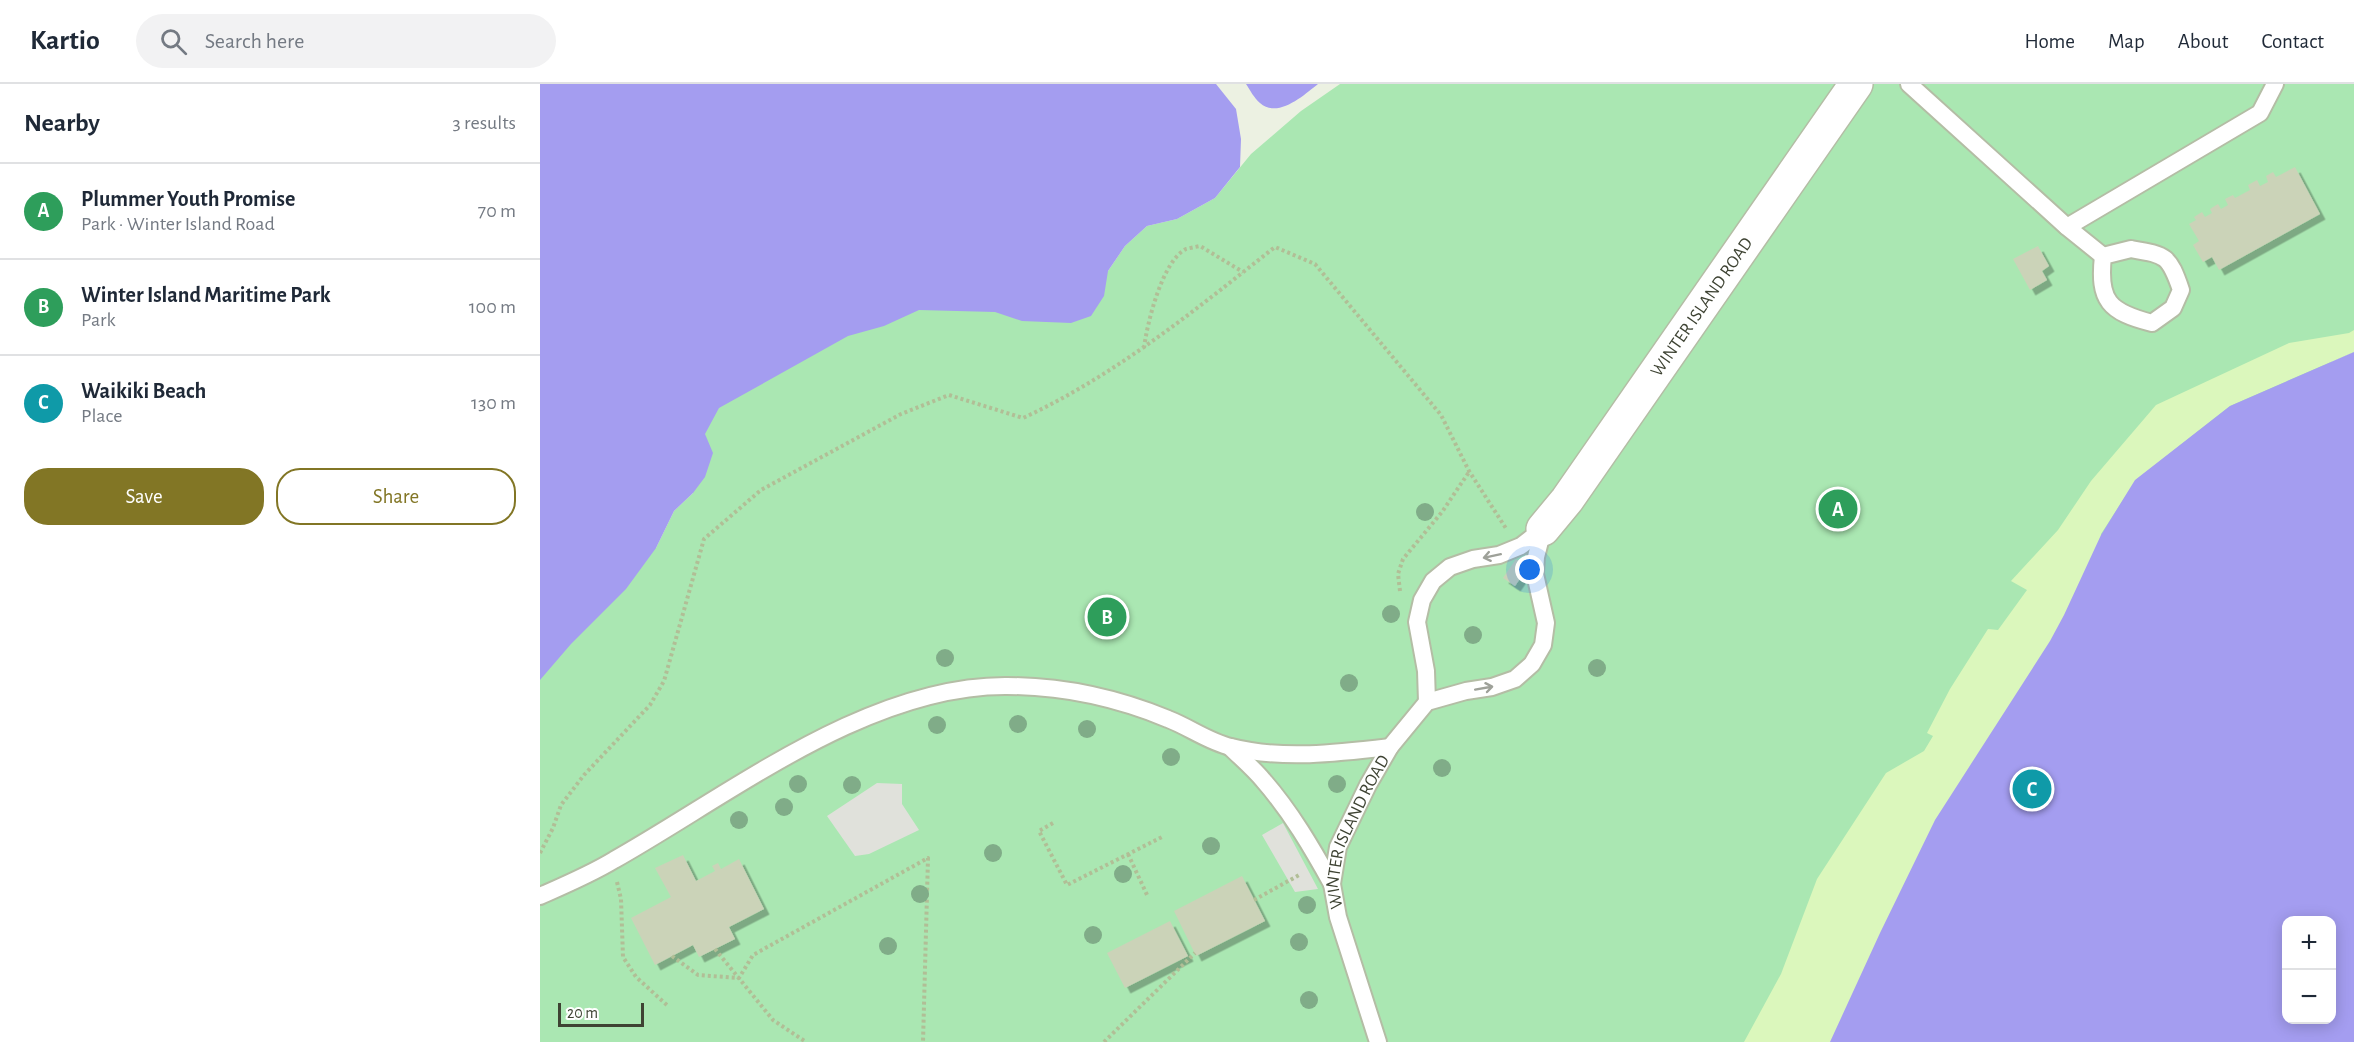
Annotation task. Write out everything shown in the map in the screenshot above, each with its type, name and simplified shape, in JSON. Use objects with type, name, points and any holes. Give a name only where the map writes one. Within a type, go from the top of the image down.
[{"type":"street","name":"WINTER ISLAND ROAD","points":[[1532,537],[1567,500],[1856,84]]},
{"type":"lane","points":[[1909,84],[2067,227],[2103,256]]},
{"type":"lane","points":[[2067,227],[2260,113],[2275,84]]},
{"type":"lane","points":[[2130,249],[2166,258],[2173,265],[2181,290],[2173,308],[2152,322],[2127,316],[2107,302],[2100,279],[2103,256],[2130,249]]},
{"type":"lane","points":[[1427,702],[1426,671],[1417,622],[1422,600],[1433,581],[1450,567],[1473,559],[1498,555],[1532,537]]},
{"type":"lane","name":"WINTER ISLAND ROAD","points":[[1378,1042],[1347,948],[1332,884],[1338,847],[1368,784],[1390,747],[1427,702],[1466,691],[1492,687],[1515,679],[1532,664],[1542,645],[1546,623],[1535,574],[1536,557],[1532,537]]},
{"type":"lane","points":[[540,896],[613,861],[770,767],[853,723],[902,704],[967,688],[1007,686],[1066,690],[1110,700],[1168,719],[1230,747],[1275,753],[1295,753],[1390,747]]},
{"type":"lane","points":[[1230,747],[1262,779],[1286,809],[1332,884]]},
{"type":"path","points":[[1144,348],[1147,323],[1154,302],[1168,270],[1184,250],[1200,246],[1243,272]]},
{"type":"path","points":[[540,853],[561,805],[584,775],[650,705],[664,681],[704,539],[761,490],[901,414],[949,395],[1023,418],[1064,399],[1144,348],[1275,247],[1314,264],[1441,415],[1469,471],[1500,522],[1532,537]]},
{"type":"path","points":[[1417,622],[1402,601],[1398,574],[1403,559],[1442,512],[1469,471]]},
{"type":"path","points":[[1053,823],[1039,831],[1067,885],[1162,837]]},
{"type":"path","points":[[1128,854],[1148,897]]},
{"type":"path","points":[[739,978],[753,955],[928,858],[923,1042]]},
{"type":"path","points":[[613,861],[621,899],[623,957],[636,977],[668,1006]]},
{"type":"path","points":[[1254,900],[1320,863]]},
{"type":"path","points":[[715,950],[773,1020],[806,1042]]},
{"type":"path","points":[[1104,1042],[1195,953]]},
{"type":"path","points":[[672,956],[698,975],[739,978]]},
{"type":"shaded area","points":[[540,84],[1216,84],[1236,109],[1241,139],[1240,167],[1215,198],[1177,219],[1147,226],[1125,246],[1108,271],[1104,296],[1091,316],[1071,323],[1022,321],[995,312],[919,310],[884,326],[848,336],[719,408],[705,434],[713,453],[705,477],[693,493],[674,511],[656,548],[626,589],[571,644],[540,680]]},
{"type":"shaded area","points":[[1246,84],[1318,84],[1290,104],[1275,108],[1260,103]]},
{"type":"shaded area","points":[[1340,84],[2354,84],[2354,352],[2331,362],[1830,1042],[540,1042],[540,336],[1108,271],[1125,246],[1147,226],[1177,219],[1215,198],[1251,154],[1301,111]],"holes":[[[669,466],[693,493],[674,511],[656,548]]]},
{"type":"shaded area","points":[[2354,352],[2354,1042],[1830,1042],[1935,820],[2050,641],[2101,535],[2135,480],[2230,406]]},
{"type":"shaded area","points":[[877,783],[902,784],[902,804],[919,830],[869,854],[855,856],[827,816]]},
{"type":"shaded area","points":[[1283,823],[1318,889],[1295,892],[1262,835]]},
{"type":"sand","points":[[2354,330],[2354,352],[2230,406],[2136,480],[2101,534],[2093,1042],[1744,1042],[1781,974],[1817,879],[1886,773],[1924,751],[1933,736],[1927,733],[1950,689],[1988,629],[1998,630],[2027,590],[2011,581],[2058,530],[2091,481],[2156,405],[2289,343],[2349,333]]},
{"type":"building","points":[[2295,167],[2320,214],[2219,270],[2212,257],[2203,262],[2193,245],[2199,241],[2189,224],[2196,220],[2194,217],[2202,212],[2205,217],[2212,213],[2210,209],[2218,204],[2221,209],[2228,205],[2225,199],[2233,195],[2235,198],[2250,190],[2248,185],[2257,180],[2260,186],[2268,182],[2266,176],[2273,172],[2276,177]]},
{"type":"building","points":[[2038,246],[2049,266],[2042,271],[2047,280],[2030,290],[2013,259]]},
{"type":"building","points":[[1516,559],[1528,567],[1515,586],[1503,578]]},
{"type":"building","points":[[683,855],[696,881],[715,871],[712,866],[718,863],[721,869],[739,859],[764,909],[729,927],[735,939],[699,957],[693,945],[655,965],[631,918],[671,897],[655,868]]},
{"type":"building","points":[[1242,876],[1265,921],[1196,956],[1174,911]]},
{"type":"building","points":[[1170,921],[1188,956],[1125,988],[1107,953]]},
{"type":"place","name":"Plummer Youth Promise","points":[[1838,509]]},
{"type":"place","name":"Winter Island Maritime Park","points":[[1107,617]]},
{"type":"place","name":"Waikiki Beach","points":[[2032,789]]}]
